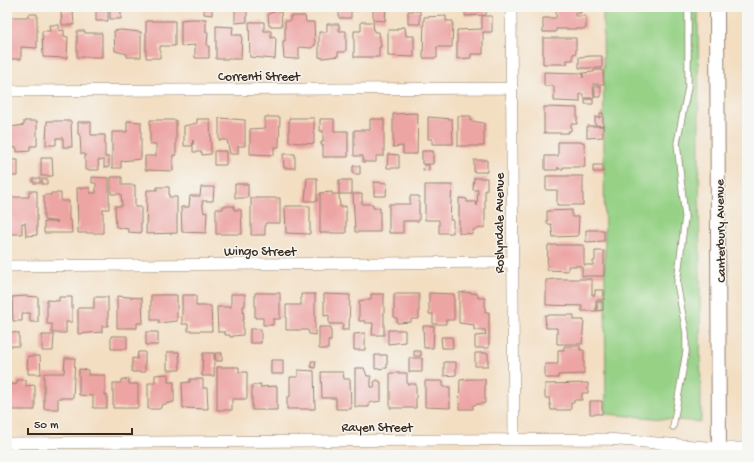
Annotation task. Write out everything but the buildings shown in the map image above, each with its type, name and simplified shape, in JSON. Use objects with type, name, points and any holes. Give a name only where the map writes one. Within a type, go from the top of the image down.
[{"type":"street","name":"Roslyndale Avenue","points":[[511,7],[514,440]]},
{"type":"street","name":"Canterbury Avenue","points":[[717,7],[719,451]]},
{"type":"street","name":"Correnti Street","points":[[7,91],[512,88]]},
{"type":"street","name":"Wingo Street","points":[[7,266],[513,262]]},
{"type":"street","name":"Rayen Street","points":[[7,443],[607,439],[719,451],[747,448]]},
{"type":"lane","points":[[673,427],[686,352],[686,333],[677,283],[685,217],[677,143],[688,87],[688,7]]},
{"type":"green space","points":[[603,7],[698,7],[701,422],[606,414]]}]
